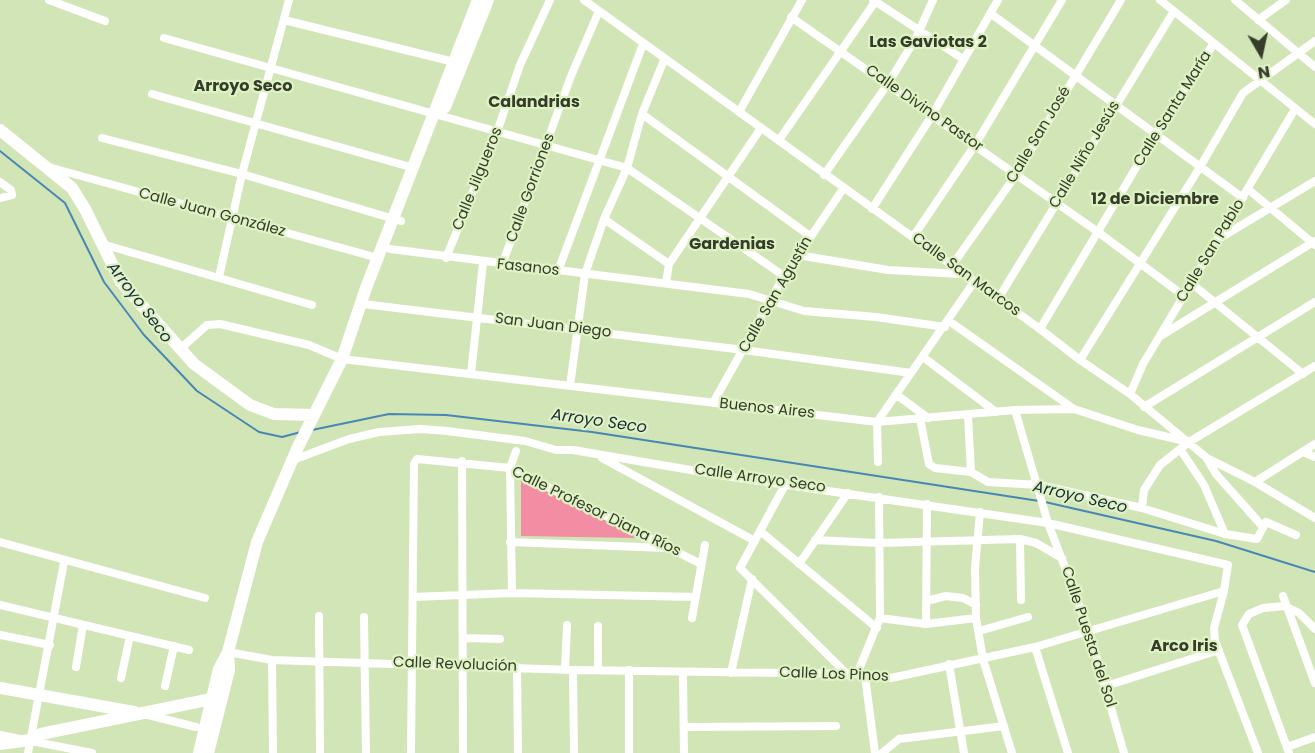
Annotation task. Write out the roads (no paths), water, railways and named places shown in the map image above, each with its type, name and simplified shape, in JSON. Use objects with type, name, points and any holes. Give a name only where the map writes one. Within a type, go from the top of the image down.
[{"type":"main road","points":[[199,753],[216,699],[229,670],[228,652],[257,542],[295,455],[342,359],[378,258],[397,220],[437,117],[454,62],[478,0]]},
{"type":"main road","points":[[363,304],[374,290],[390,249],[414,168],[488,0]]},
{"type":"main road","points":[[0,130],[64,180],[79,198],[121,282],[180,349],[211,379],[250,405],[274,414],[313,418]]},
{"type":"main road","points":[[0,687],[141,713]]},
{"type":"main road","points":[[0,744],[29,747],[41,734],[216,699]]},
{"type":"main road","points":[[208,753],[216,699]]},
{"type":"street","points":[[49,0],[105,21]]},
{"type":"street","points":[[219,277],[242,174],[289,0]]},
{"type":"street","name":"Calle Jilgueros","points":[[446,258],[497,132],[520,65],[550,0]]},
{"type":"street","name":"Calle San Marcos","points":[[584,0],[664,60],[779,140],[843,189],[1130,394],[1207,458]]},
{"type":"street","points":[[739,112],[802,0]]},
{"type":"street","points":[[824,175],[887,85],[920,29],[933,0]]},
{"type":"street","points":[[872,209],[931,117],[998,0]]},
{"type":"street","points":[[913,237],[975,145],[1062,0]]},
{"type":"street","name":"Calle San José","points":[[951,267],[1016,175],[1121,0]]},
{"type":"street","points":[[1160,0],[1315,124]]},
{"type":"street","points":[[1235,0],[1315,67]]},
{"type":"street","points":[[1258,20],[1274,4],[1286,0]]},
{"type":"street","points":[[779,140],[874,1],[920,29],[963,60]]},
{"type":"street","name":"Calle Gorriones","points":[[502,265],[599,11]]},
{"type":"street","name":"Calle Niño Jesús","points":[[998,299],[1174,11]]},
{"type":"street","points":[[990,13],[1243,198]]},
{"type":"street","name":"Calle Divino Pastor","points":[[791,17],[1098,232],[1184,296]]},
{"type":"street","points":[[284,20],[454,62]]},
{"type":"street","points":[[164,38],[437,117],[627,168],[784,276]]},
{"type":"street","points":[[1080,360],[1200,167],[1236,102],[1259,78],[1315,41]]},
{"type":"street","name":"Calle Santa María","points":[[1040,329],[1156,134],[1214,43]]},
{"type":"street","points":[[558,271],[643,44]]},
{"type":"street","points":[[570,386],[585,274],[604,219],[627,168],[642,114],[664,60]]},
{"type":"street","points":[[152,94],[414,168]]},
{"type":"street","name":"Calle San Pablo","points":[[1130,394],[1143,364],[1217,239],[1249,190],[1295,109]]},
{"type":"street","points":[[642,114],[810,236]]},
{"type":"street","points":[[666,283],[669,264],[761,128]]},
{"type":"street","points":[[102,138],[242,174],[397,220]]},
{"type":"street","name":"Calle Juan González","points":[[45,167],[378,258]]},
{"type":"street","points":[[1217,239],[1315,181]]},
{"type":"street","points":[[0,182],[11,190],[12,195],[0,198]]},
{"type":"street","name":"Calle San Agustín","points":[[713,403],[784,276],[843,189]]},
{"type":"street","points":[[1161,335],[1314,243],[1249,190]]},
{"type":"street","points":[[604,219],[669,264]]},
{"type":"street","points":[[102,244],[312,305]]},
{"type":"street","name":"Fasanos","points":[[390,249],[483,263],[749,294],[804,311],[947,324]]},
{"type":"street","points":[[798,255],[888,270],[962,274]]},
{"type":"street","points":[[471,374],[483,263]]},
{"type":"street","points":[[878,462],[877,422],[974,282]]},
{"type":"street","points":[[1191,283],[1303,374]]},
{"type":"street","points":[[1144,407],[1315,302]]},
{"type":"street","name":"San Juan Diego","points":[[363,304],[578,329],[911,373]]},
{"type":"street","name":"Buenos Aires","points":[[180,349],[195,333],[213,323],[309,345],[342,359],[877,422],[1015,410],[1074,409],[1138,430],[1189,442]]},
{"type":"street","points":[[947,324],[1074,409]]},
{"type":"street","points":[[923,357],[996,412]]},
{"type":"street","points":[[1142,508],[1144,490],[1160,465],[1189,442],[1315,366]]},
{"type":"street","points":[[897,395],[924,418],[929,464],[950,471],[971,472],[988,482],[1142,508],[1225,534],[1257,539],[1264,524]]},
{"type":"street","name":"Calle Puesta del Sol","points":[[1015,410],[1048,519],[1089,631],[1124,753]]},
{"type":"street","points":[[968,415],[971,472]]},
{"type":"street","name":"Calle Arroyo Seco","points":[[295,455],[379,432],[421,429],[525,441],[556,450],[573,450],[980,512],[1048,519],[1228,565],[1224,591]]},
{"type":"street","points":[[1255,482],[1315,444]]},
{"type":"street","points":[[1180,449],[1204,485],[1225,534]]},
{"type":"street","points":[[512,593],[510,468],[516,451]]},
{"type":"street","points":[[1303,452],[1315,457]]},
{"type":"street","points":[[598,455],[755,541]]},
{"type":"street","points":[[1207,458],[1255,482],[1315,518]]},
{"type":"street","points":[[1207,458],[1222,482],[1264,524],[1296,535]]},
{"type":"street","name":"Calle Profesor Diana Ríos","points":[[413,597],[414,465],[417,459],[462,461],[510,468],[701,564]]},
{"type":"street","points":[[462,461],[463,753]]},
{"type":"street","points":[[786,483],[740,567],[857,675],[875,753]]},
{"type":"street","points":[[799,564],[848,493]]},
{"type":"street","points":[[857,675],[880,618],[879,497]]},
{"type":"street","points":[[926,624],[927,504]]},
{"type":"street","points":[[980,512],[976,540],[976,618],[983,659],[1012,753]]},
{"type":"street","points":[[760,531],[877,628]]},
{"type":"street","points":[[815,540],[878,543],[1020,539],[1036,543],[1063,559]]},
{"type":"street","points":[[1020,539],[1021,600]]},
{"type":"street","points":[[0,542],[64,562],[205,598]]},
{"type":"street","points":[[510,542],[669,548]]},
{"type":"street","points":[[692,618],[705,545]]},
{"type":"street","points":[[29,747],[64,562]]},
{"type":"street","points":[[731,673],[752,579]]},
{"type":"street","points":[[1224,591],[1214,628],[1219,650],[1258,753]]},
{"type":"street","name":"Calle Los Pinos","points":[[683,672],[899,677],[949,664],[1035,647],[1224,591]]},
{"type":"street","points":[[411,753],[410,663],[413,597],[512,593],[696,597]]},
{"type":"street","points":[[926,601],[946,596],[963,598],[976,605]]},
{"type":"street","points":[[1283,596],[1315,683]]},
{"type":"street","points":[[0,605],[189,650]]},
{"type":"street","points":[[1315,629],[1299,613],[1285,606],[1263,608],[1249,614],[1242,626],[1288,750],[1315,737]]},
{"type":"street","points":[[319,616],[320,753]]},
{"type":"street","points":[[364,617],[366,753]]},
{"type":"street","points":[[880,618],[926,624],[976,618]]},
{"type":"street","points":[[978,631],[1028,618]]},
{"type":"street","points":[[76,667],[84,625]]},
{"type":"street","points":[[567,625],[574,753]]},
{"type":"street","points":[[598,626],[598,670]]},
{"type":"street","points":[[0,635],[50,645]]},
{"type":"street","points":[[121,678],[130,636]]},
{"type":"street","points":[[464,638],[500,639]]},
{"type":"street","points":[[165,686],[174,646]]},
{"type":"street","points":[[1035,647],[1068,753]]},
{"type":"street","points":[[1106,686],[1219,650]]},
{"type":"street","name":"Calle Revolución","points":[[228,652],[272,660],[683,672]]},
{"type":"street","points":[[272,660],[273,753]]},
{"type":"street","points":[[949,664],[964,753]]},
{"type":"street","points":[[517,667],[518,753]]},
{"type":"street","points":[[629,753],[630,670]]},
{"type":"street","points":[[683,672],[684,753]]},
{"type":"street","points":[[141,713],[196,728]]},
{"type":"street","points":[[684,727],[836,726]]},
{"type":"street","points":[[882,753],[899,739],[1004,726]]},
{"type":"street","points":[[0,735],[29,747],[92,753]]},
{"type":"waterway","name":"Arroyo Seco","points":[[0,151],[65,203],[104,282],[144,335],[197,391],[259,432],[282,437],[301,432]]},
{"type":"waterway","name":"Arroyo Seco","points":[[312,430],[389,414],[446,415],[592,432],[1039,501]]},
{"type":"waterway","name":"Arroyo Seco","points":[[1045,502],[1216,541],[1315,572]]},
{"type":"district","name":"Las Gaviotas 2","points":[[928,43]]},
{"type":"district","name":"Arroyo Seco","points":[[243,87]]},
{"type":"district","name":"Calandrias","points":[[534,103]]},
{"type":"district","name":"12 de Diciembre","points":[[1155,200]]},
{"type":"district","name":"Gardenias","points":[[732,245]]},
{"type":"district","name":"Arco Iris","points":[[1184,647]]}]
